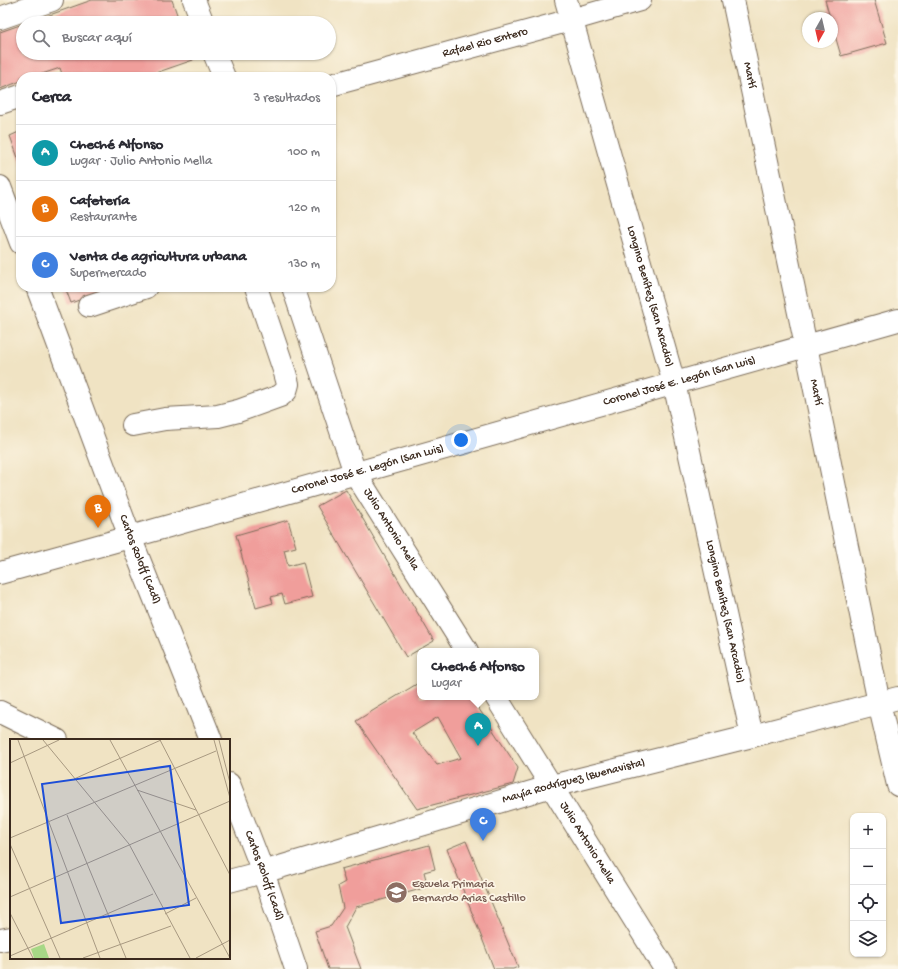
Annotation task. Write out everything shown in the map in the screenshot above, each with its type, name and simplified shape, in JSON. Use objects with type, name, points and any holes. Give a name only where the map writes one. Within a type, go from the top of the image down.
[{"type":"street","points":[[0,18],[52,0]]},
{"type":"street","points":[[194,0],[200,16]]},
{"type":"street","name":"Rafael Rio Entero","points":[[336,83],[569,10],[640,0]]},
{"type":"street","name":"Martí","points":[[733,0],[806,346],[889,701],[898,785]]},
{"type":"street","name":"Longino Benítez (San Arcadio)","points":[[569,10],[674,383],[752,736]]},
{"type":"street","points":[[217,60],[222,72]]},
{"type":"street","points":[[0,103],[16,98]]},
{"type":"street","points":[[0,187],[16,230]]},
{"type":"street","name":"Carlos Roloff (Cadí)","points":[[39,292],[130,537],[211,739]]},
{"type":"street","points":[[89,306],[131,292]]},
{"type":"street","points":[[133,424],[164,419],[218,416],[245,409],[280,396],[286,391],[288,384],[258,292]]},
{"type":"street","name":"Julio Antonio Mella","points":[[294,292],[355,473],[465,648]]},
{"type":"street","name":"Coronel José E. Legón (San Luis)","points":[[0,573],[898,320]]},
{"type":"street","name":"Julio Antonio Mella","points":[[498,700],[665,969]]},
{"type":"street","name":"Mayía Rodríguez (Buenavista)","points":[[230,881],[552,786],[889,701]]},
{"type":"street","points":[[0,712],[55,739]]},
{"type":"street","name":"Carlos Roloff (Cadí)","points":[[230,786],[250,835],[296,969]]},
{"type":"street","points":[[230,825],[250,835]]},
{"type":"street","points":[[0,940],[10,938]]},
{"type":"building","points":[[92,0],[172,0],[178,16],[47,16]]},
{"type":"building","points":[[825,0],[874,0],[887,43],[841,56],[838,46],[838,12],[828,12]]},
{"type":"building","points":[[16,26],[16,60],[193,60],[158,72],[61,72],[60,68],[48,72],[16,72],[16,83],[0,89],[0,32]]},
{"type":"building","points":[[16,133],[16,152],[10,136]]},
{"type":"building","points":[[67,292],[101,292],[71,303]]},
{"type":"building","points":[[346,490],[434,641],[422,648],[417,648],[417,651],[406,657],[317,506]]},
{"type":"building","points":[[288,520],[296,547],[284,550],[288,566],[303,562],[312,597],[285,604],[282,594],[271,597],[273,603],[256,608],[236,535]]},
{"type":"building","points":[[417,684],[417,700],[473,700],[518,768],[513,784],[417,809],[356,721]],"holes":[[[438,717],[461,758],[437,765],[412,733]]]},
{"type":"building","points":[[466,841],[518,967],[513,969],[494,969],[447,849]]},
{"type":"building","points":[[429,845],[435,869],[424,872],[428,887],[356,907],[345,927],[361,969],[328,969],[315,931],[331,926],[343,908],[338,886],[345,882],[341,869]]},
{"type":"place","name":"Cafetería","points":[[98,528]]},
{"type":"place","name":"Cheché Alfonso","points":[[478,746]]},
{"type":"place","name":"Venta de agricultura urbana","points":[[483,841]]},
{"type":"place","name":"Escuela Primaria Bernardo Arias Castillo","points":[[397,892]]}]
